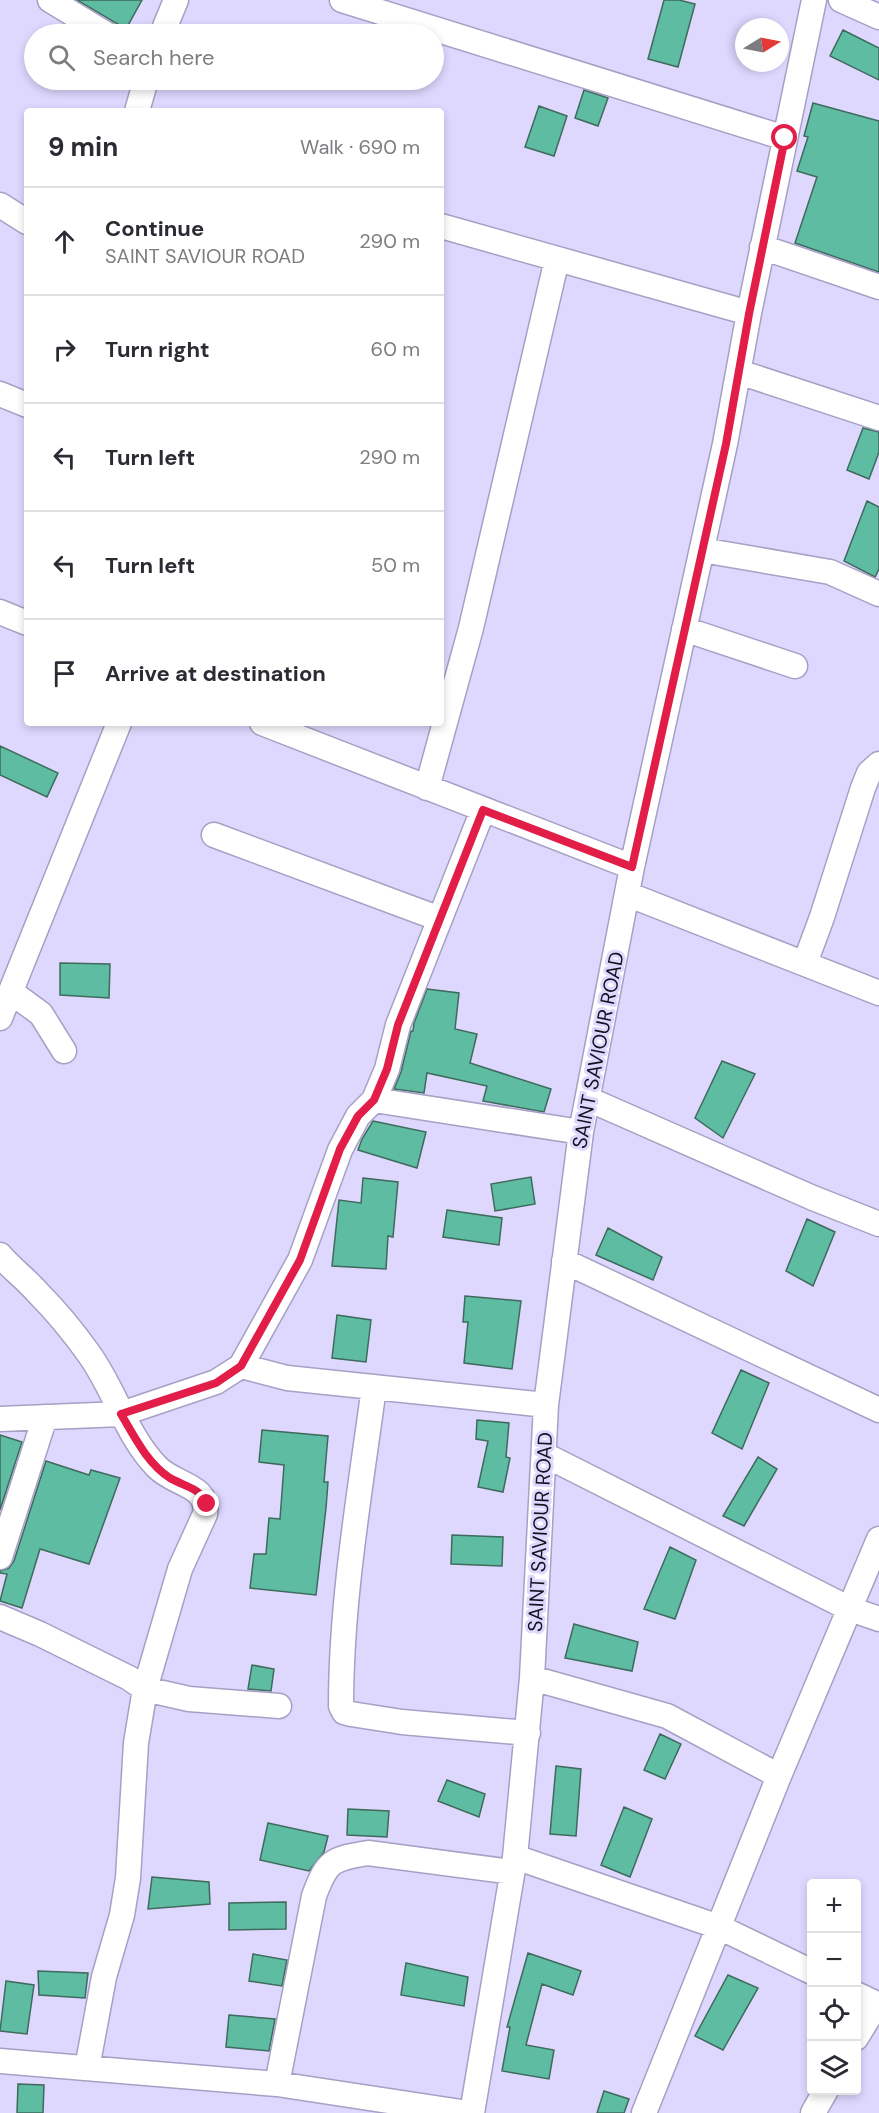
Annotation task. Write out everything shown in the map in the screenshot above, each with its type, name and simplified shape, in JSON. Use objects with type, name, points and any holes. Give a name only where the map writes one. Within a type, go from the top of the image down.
[{"type":"street","points":[[50,0],[90,24]]},
{"type":"street","points":[[166,24],[176,0]]},
{"type":"street","points":[[342,0],[419,24]]},
{"type":"street","name":"SAINT SAVIOUR ROAD","points":[[470,2113],[513,1865],[528,1733],[546,1405],[581,1132],[632,867],[726,444],[762,247],[814,0]]},
{"type":"street","points":[[841,0],[879,17]]},
{"type":"street","points":[[444,32],[785,138]]},
{"type":"street","points":[[138,108],[143,90]]},
{"type":"street","points":[[0,205],[24,220]]},
{"type":"street","points":[[444,227],[749,314]]},
{"type":"street","points":[[762,247],[879,287]]},
{"type":"street","points":[[428,788],[471,628],[557,259]]},
{"type":"street","points":[[739,372],[879,418]]},
{"type":"street","points":[[0,394],[24,404]]},
{"type":"street","points":[[702,550],[830,572],[879,594]]},
{"type":"street","points":[[0,612],[24,622]]},
{"type":"street","points":[[684,629],[795,666]]},
{"type":"street","points":[[0,1018],[118,726]]},
{"type":"street","points":[[270,726],[632,867]]},
{"type":"street","points":[[805,963],[863,788],[869,773],[879,764]]},
{"type":"street","points":[[0,1419],[121,1414],[216,1383],[241,1366],[300,1260],[340,1149],[358,1116],[374,1100],[387,1069],[398,1025],[483,810]]},
{"type":"street","points":[[214,835],[440,919]]},
{"type":"street","points":[[627,894],[879,993]]},
{"type":"street","points":[[11,992],[41,1014],[64,1051]]},
{"type":"street","points":[[588,1099],[813,1198],[879,1224]]},
{"type":"street","points":[[374,1100],[581,1132]]},
{"type":"street","points":[[0,1255],[40,1294],[88,1353],[107,1381],[121,1414],[140,1445],[158,1468],[170,1478],[196,1491],[205,1498],[207,1504],[206,1514],[180,1569],[145,1689],[136,1743],[128,1878],[122,1915],[104,1977],[87,2068]]},
{"type":"street","points":[[564,1261],[879,1410]]},
{"type":"street","points":[[241,1366],[287,1377],[546,1405]]},
{"type":"street","points":[[374,1387],[352,1550],[341,1658],[340,1706],[344,1712],[351,1714],[402,1722],[528,1733]]},
{"type":"street","points":[[0,1557],[45,1417]]},
{"type":"street","points":[[545,1455],[849,1609],[879,1619]]},
{"type":"street","points":[[644,2113],[778,1776],[879,1539]]},
{"type":"street","points":[[2,1623],[40,1634],[120,1673],[145,1689],[189,1699],[279,1706]]},
{"type":"street","points":[[532,1678],[667,1716],[778,1776]]},
{"type":"street","points":[[277,2084],[314,1896],[324,1869],[344,1857],[368,1853],[513,1865],[719,1927],[807,1970]]},
{"type":"street","points":[[861,2026],[871,2001]]},
{"type":"street","points":[[0,2061],[277,2084],[470,2113]]},
{"type":"street","points":[[813,2113],[824,2095]]},
{"type":"building","points":[[77,0],[142,0],[129,24],[118,24]]},
{"type":"building","points":[[664,0],[679,0],[695,4],[678,67],[648,59]]},
{"type":"building","points":[[843,30],[879,48],[879,80],[830,56]]},
{"type":"building","points":[[584,90],[608,98],[598,126],[575,118]]},
{"type":"building","points":[[813,103],[879,121],[879,272],[795,243],[817,177],[797,171],[808,137],[804,136]]},
{"type":"building","points":[[539,106],[567,116],[554,156],[525,147]]},
{"type":"building","points":[[863,428],[879,432],[879,452],[869,479],[847,470]]},
{"type":"building","points":[[867,501],[879,507],[879,569],[875,577],[844,561]]},
{"type":"building","points":[[0,746],[58,773],[47,797],[0,775]]},
{"type":"building","points":[[60,963],[110,964],[109,998],[60,995]]},
{"type":"building","points":[[427,989],[459,993],[455,1029],[477,1034],[470,1063],[551,1089],[544,1112],[483,1101],[487,1086],[427,1073],[424,1093],[394,1089],[401,1072],[411,1031],[413,1031]]},
{"type":"building","points":[[722,1061],[755,1074],[723,1138],[695,1118]]},
{"type":"building","points":[[373,1121],[426,1132],[417,1168],[358,1150]]},
{"type":"building","points":[[531,1177],[535,1204],[495,1211],[491,1184]]},
{"type":"building","points":[[363,1178],[398,1182],[393,1237],[388,1236],[386,1269],[332,1266],[339,1200],[361,1203]]},
{"type":"building","points":[[447,1210],[502,1218],[499,1245],[443,1237]]},
{"type":"building","points":[[807,1219],[835,1232],[813,1286],[786,1271]]},
{"type":"building","points":[[608,1228],[662,1257],[653,1280],[596,1255]]},
{"type":"building","points":[[465,1296],[521,1301],[512,1369],[464,1363],[468,1322],[463,1322]]},
{"type":"building","points":[[337,1315],[371,1320],[366,1362],[332,1358]]},
{"type":"building","points":[[741,1370],[769,1383],[742,1449],[712,1433]]},
{"type":"building","points":[[477,1420],[509,1423],[506,1457],[510,1458],[503,1492],[478,1487],[488,1441],[476,1439]]},
{"type":"building","points":[[262,1430],[328,1436],[324,1482],[328,1482],[316,1595],[250,1588],[254,1554],[266,1554],[269,1518],[280,1519],[284,1465],[259,1462]]},
{"type":"building","points":[[0,1435],[22,1442],[0,1510]]},
{"type":"building","points":[[758,1457],[777,1469],[744,1526],[723,1516]]},
{"type":"building","points":[[46,1461],[89,1475],[91,1470],[120,1478],[89,1564],[40,1549],[22,1608],[0,1601],[7,1574],[0,1573],[0,1571],[9,1568],[14,1561]]},
{"type":"building","points":[[452,1535],[503,1537],[502,1566],[451,1564]]},
{"type":"building","points":[[670,1547],[696,1560],[675,1619],[644,1609]]},
{"type":"building","points":[[574,1624],[638,1642],[632,1671],[565,1658]]},
{"type":"building","points":[[252,1665],[274,1669],[271,1691],[248,1689]]},
{"type":"building","points":[[660,1734],[681,1744],[665,1779],[644,1770]]},
{"type":"building","points":[[556,1766],[581,1769],[576,1836],[550,1834]]},
{"type":"building","points":[[447,1780],[485,1794],[479,1817],[438,1801]]},
{"type":"building","points":[[624,1807],[652,1819],[630,1877],[601,1865]]},
{"type":"building","points":[[348,1809],[389,1811],[387,1837],[347,1835]]},
{"type":"building","points":[[268,1823],[328,1836],[324,1852],[309,1871],[260,1860]]},
{"type":"building","points":[[152,1877],[209,1882],[210,1904],[148,1909]]},
{"type":"building","points":[[286,1902],[286,1929],[229,1930],[229,1903]]},
{"type":"building","points":[[528,1953],[581,1971],[573,1995],[542,1984],[526,2045],[554,2050],[549,2079],[502,2071],[510,2027],[507,2027]]},
{"type":"building","points":[[253,1954],[287,1960],[282,1986],[249,1981]]},
{"type":"building","points":[[406,1963],[468,1977],[464,2006],[401,1995]]},
{"type":"building","points":[[38,1971],[88,1973],[85,1998],[39,1995]]},
{"type":"building","points":[[728,1975],[758,1988],[723,2050],[695,2036]]},
{"type":"building","points":[[6,1981],[34,1985],[27,2034],[0,2031]]},
{"type":"building","points":[[229,2015],[275,2019],[269,2051],[226,2047]]},
{"type":"building","points":[[18,2084],[44,2085],[43,2113],[17,2113]]},
{"type":"building","points":[[604,2091],[629,2099],[624,2113],[597,2113]]},
{"type":"route","points":[[207,1504],[205,1498],[196,1491],[170,1478],[158,1468],[140,1445],[121,1414],[216,1383],[241,1366],[300,1260],[340,1149],[358,1116],[374,1100],[387,1069],[398,1025],[483,810],[632,867],[726,444],[749,314],[785,138]]}]
